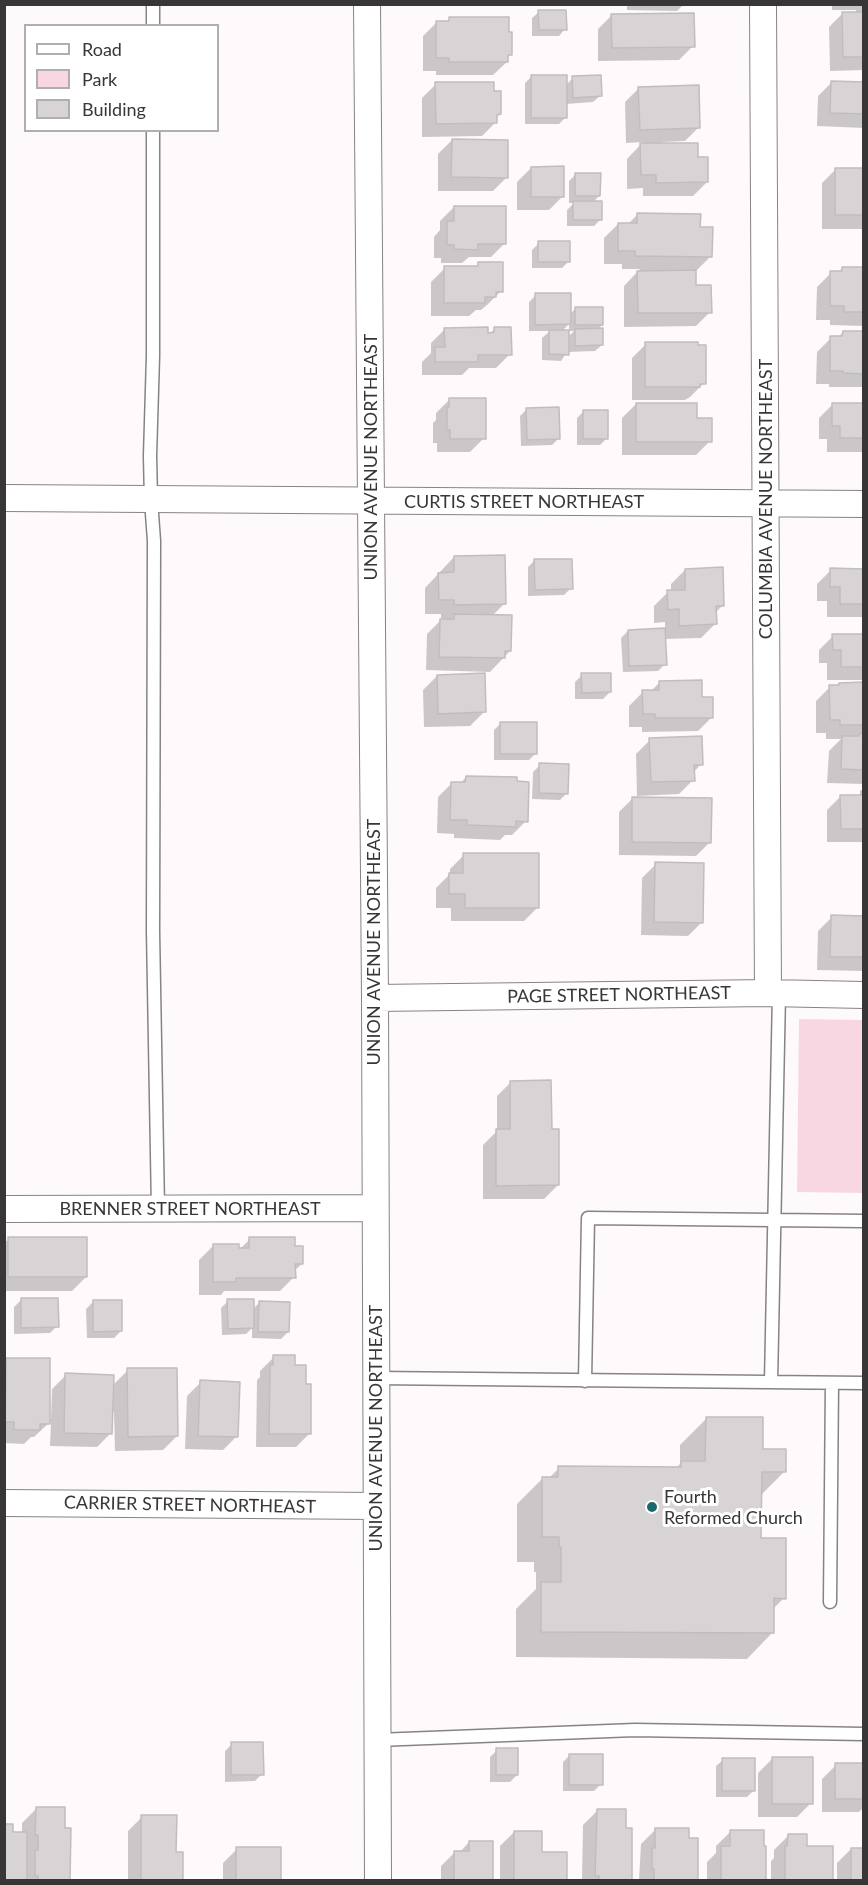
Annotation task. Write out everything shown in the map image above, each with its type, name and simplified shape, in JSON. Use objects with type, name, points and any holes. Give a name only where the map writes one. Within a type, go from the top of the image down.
[{"type":"street","name":"UNION AVENUE NORTHEAST","points":[[367,4],[375,998],[378,1881]]},
{"type":"street","name":"COLUMBIA AVENUE NORTHEAST","points":[[763,4],[766,503],[774,993]]},
{"type":"street","name":"CURTIS STREET NORTHEAST","points":[[4,498],[864,504]]},
{"type":"street","name":"PAGE STREET NORTHEAST","points":[[375,998],[774,993],[864,995]]},
{"type":"street","name":"BRENNER STREET NORTHEAST","points":[[4,1209],[375,1208]]},
{"type":"street","name":"CARRIER STREET NORTHEAST","points":[[4,1503],[376,1506]]},
{"type":"lane","points":[[153,4],[153,24]]},
{"type":"lane","points":[[153,132],[153,356],[150,456],[154,541],[153,931],[158,1209]]},
{"type":"lane","points":[[771,1382],[774,993]]},
{"type":"lane","points":[[585,1381],[588,1218],[864,1221]]},
{"type":"lane","points":[[375,1378],[864,1383]]},
{"type":"lane","points":[[830,1602],[832,1383]]},
{"type":"lane","points":[[377,1740],[635,1730],[864,1734]]},
{"type":"green space","points":[[799,1019],[863,1020],[863,1193],[797,1192]]},
{"type":"building","points":[[538,10],[566,10],[567,30],[539,30]]},
{"type":"building","points":[[842,12],[864,12],[864,57],[843,57]]},
{"type":"building","points":[[694,13],[695,47],[612,48],[611,14]]},
{"type":"building","points":[[449,17],[509,17],[509,32],[512,32],[512,55],[508,55],[508,62],[449,62],[449,58],[436,58],[436,21],[449,21]]},
{"type":"building","points":[[531,75],[567,75],[567,118],[531,118]]},
{"type":"building","points":[[601,75],[602,96],[573,98],[572,76]]},
{"type":"building","points":[[831,81],[864,82],[864,114],[830,113]]},
{"type":"building","points":[[435,82],[494,82],[494,91],[501,91],[501,114],[497,115],[497,123],[436,124]]},
{"type":"building","points":[[699,85],[700,128],[640,130],[638,87]]},
{"type":"building","points":[[452,139],[508,140],[508,178],[451,177]]},
{"type":"building","points":[[640,143],[698,143],[698,157],[708,157],[708,182],[656,183],[656,175],[641,175]]},
{"type":"building","points":[[564,166],[564,197],[531,197],[531,167]]},
{"type":"building","points":[[835,168],[864,168],[864,215],[835,215]]},
{"type":"building","points":[[575,173],[601,173],[600,196],[575,196]]},
{"type":"building","points":[[573,201],[602,201],[602,220],[573,220]]},
{"type":"building","points":[[454,206],[506,206],[506,244],[478,244],[478,250],[454,249],[454,245],[447,245],[447,221],[454,221]]},
{"type":"building","points":[[637,213],[701,214],[700,227],[713,227],[712,257],[635,256],[635,251],[618,251],[618,223],[637,223]]},
{"type":"building","points":[[538,241],[570,241],[570,262],[538,262]]},
{"type":"building","points":[[478,262],[503,262],[503,292],[496,292],[496,297],[485,297],[485,303],[444,303],[444,266],[478,266]]},
{"type":"building","points":[[842,267],[864,267],[864,312],[844,312],[844,306],[830,306],[830,271],[842,271]]},
{"type":"building","points":[[696,270],[696,285],[711,285],[712,313],[638,313],[637,271]]},
{"type":"building","points":[[535,293],[571,293],[571,324],[535,325]]},
{"type":"building","points":[[575,307],[603,307],[603,325],[575,325]]},
{"type":"building","points":[[488,327],[488,333],[494,332],[494,327],[511,327],[512,355],[478,355],[478,362],[435,362],[435,347],[445,347],[444,328]]},
{"type":"building","points":[[603,328],[603,345],[575,346],[575,329]]},
{"type":"building","points":[[549,330],[569,330],[569,355],[549,354]]},
{"type":"building","points":[[843,331],[864,331],[864,374],[830,371],[830,336],[842,336]]},
{"type":"building","points":[[645,342],[698,342],[698,345],[706,345],[706,384],[700,384],[700,387],[645,387]]},
{"type":"building","points":[[449,398],[486,398],[486,439],[450,439],[450,430],[447,430]]},
{"type":"building","points":[[636,403],[697,403],[697,418],[712,418],[712,442],[636,442]]},
{"type":"building","points":[[832,403],[864,403],[864,438],[840,438],[840,426],[832,426]]},
{"type":"building","points":[[559,407],[560,439],[527,440],[526,408]]},
{"type":"building","points":[[583,410],[608,410],[608,439],[583,439]]},
{"type":"building","points":[[505,555],[506,604],[454,605],[454,600],[439,600],[438,573],[454,572],[454,556]]},
{"type":"building","points":[[534,559],[572,559],[573,589],[535,590]]},
{"type":"building","points":[[723,567],[724,606],[716,606],[717,624],[679,626],[679,609],[668,610],[667,590],[685,590],[685,569]]},
{"type":"building","points":[[830,568],[864,569],[864,604],[840,604],[840,587],[830,587]]},
{"type":"building","points":[[454,614],[512,615],[511,651],[505,651],[505,658],[439,657],[440,619],[454,619]]},
{"type":"building","points":[[665,628],[667,665],[629,666],[628,630]]},
{"type":"building","points":[[832,634],[864,634],[864,667],[841,667],[841,650],[833,650]]},
{"type":"building","points":[[485,673],[486,712],[438,714],[437,675]]},
{"type":"building","points":[[581,673],[611,673],[611,692],[582,693]]},
{"type":"building","points":[[702,680],[702,697],[713,697],[713,718],[655,718],[655,714],[643,714],[642,690],[659,690],[659,681]]},
{"type":"building","points":[[864,682],[864,725],[840,725],[840,720],[830,720],[829,685]]},
{"type":"building","points":[[500,722],[537,722],[537,754],[500,754]]},
{"type":"building","points":[[860,733],[864,733],[864,770],[841,769],[842,736],[859,736]]},
{"type":"building","points":[[702,736],[703,765],[694,765],[695,781],[651,782],[649,738]]},
{"type":"building","points":[[539,763],[569,764],[568,794],[539,793]]},
{"type":"building","points":[[466,776],[517,777],[517,781],[529,782],[528,822],[516,821],[516,827],[467,825],[467,820],[450,820],[451,782],[465,782]]},
{"type":"building","points":[[861,791],[864,791],[864,829],[841,829],[840,795],[861,795]]},
{"type":"building","points":[[632,797],[712,798],[711,843],[632,842]]},
{"type":"building","points":[[463,853],[539,853],[539,908],[465,908],[465,894],[449,894],[449,873],[463,873]]},
{"type":"building","points":[[655,862],[704,863],[703,923],[654,922]]},
{"type":"building","points":[[831,915],[864,916],[864,957],[830,957]]},
{"type":"building","points":[[551,1080],[552,1129],[559,1129],[559,1185],[496,1186],[496,1129],[510,1129],[510,1081]]},
{"type":"building","points":[[8,1237],[87,1237],[87,1277],[8,1277]]},
{"type":"building","points":[[249,1237],[295,1237],[295,1246],[303,1246],[303,1264],[295,1264],[296,1278],[236,1278],[236,1282],[213,1282],[213,1244],[239,1244],[239,1248],[249,1248]]},
{"type":"building","points":[[21,1298],[58,1298],[59,1327],[21,1328]]},
{"type":"building","points":[[227,1299],[254,1299],[254,1328],[228,1329]]},
{"type":"building","points":[[93,1300],[122,1300],[122,1331],[93,1332]]},
{"type":"building","points":[[259,1301],[290,1302],[289,1332],[258,1332]]},
{"type":"building","points":[[273,1355],[295,1355],[295,1365],[306,1365],[306,1384],[311,1384],[311,1434],[269,1434],[270,1365],[273,1365]]},
{"type":"building","points":[[6,1358],[50,1358],[50,1424],[40,1424],[40,1430],[14,1430],[14,1422],[5,1422]]},
{"type":"building","points":[[127,1368],[177,1368],[178,1436],[128,1437]]},
{"type":"building","points":[[65,1373],[114,1375],[112,1434],[64,1433]]},
{"type":"building","points":[[200,1380],[240,1382],[238,1437],[198,1436]]},
{"type":"building","name":"Fourth Reformed Church","points":[[706,1417],[763,1417],[763,1449],[786,1449],[786,1472],[762,1472],[761,1538],[786,1538],[786,1599],[774,1598],[774,1633],[541,1632],[541,1582],[561,1582],[559,1537],[542,1537],[542,1477],[558,1477],[558,1466],[681,1467],[681,1461],[705,1461]]},
{"type":"building","points":[[231,1742],[263,1742],[264,1775],[231,1775]]},
{"type":"building","points":[[496,1748],[518,1748],[518,1775],[496,1775]]},
{"type":"building","points":[[569,1754],[603,1754],[603,1785],[569,1785]]},
{"type":"building","points":[[772,1757],[813,1757],[813,1804],[772,1804]]},
{"type":"building","points":[[722,1758],[755,1758],[755,1791],[722,1791]]},
{"type":"building","points":[[835,1763],[864,1763],[864,1799],[835,1799]]},
{"type":"building","points":[[36,1807],[65,1807],[65,1828],[71,1828],[70,1880],[38,1880],[38,1876],[35,1876],[35,1850],[38,1850],[38,1835],[35,1835]]},
{"type":"building","points":[[597,1809],[626,1809],[626,1828],[632,1828],[632,1880],[599,1880],[599,1876],[595,1876]]},
{"type":"building","points":[[141,1815],[177,1815],[176,1852],[183,1852],[183,1880],[141,1880]]},
{"type":"building","points":[[4,1824],[13,1824],[13,1832],[27,1832],[27,1880],[4,1880]]},
{"type":"building","points":[[655,1828],[689,1828],[689,1838],[698,1838],[698,1880],[654,1880],[652,1848],[655,1848]]},
{"type":"building","points":[[730,1830],[764,1830],[766,1880],[721,1880],[721,1846],[730,1846]]},
{"type":"building","points":[[514,1831],[542,1831],[542,1852],[567,1852],[567,1880],[514,1880]]},
{"type":"building","points":[[788,1834],[807,1834],[807,1846],[833,1846],[833,1880],[785,1880],[785,1846],[787,1846]]},
{"type":"building","points":[[469,1841],[493,1841],[493,1880],[454,1880],[454,1851],[469,1851]]},
{"type":"building","points":[[236,1847],[281,1847],[281,1880],[236,1880]]},
{"type":"building","points":[[851,1848],[864,1848],[864,1880],[851,1880]]},
{"type":"place","name":"Fourth Reformed Church","points":[[652,1507]]}]
